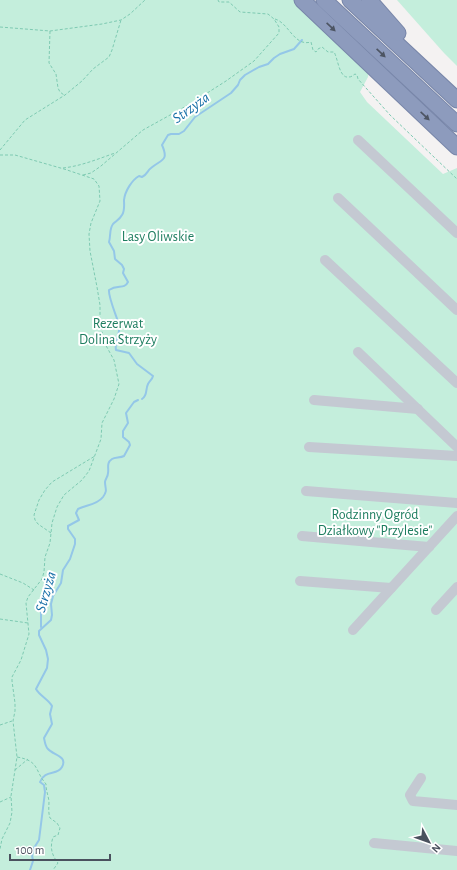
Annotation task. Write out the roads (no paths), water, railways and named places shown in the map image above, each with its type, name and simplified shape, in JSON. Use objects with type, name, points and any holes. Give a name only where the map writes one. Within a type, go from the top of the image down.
[{"type":"highway","points":[[302,0],[457,147]]},
{"type":"highway","points":[[324,0],[457,124]]},
{"type":"highway","points":[[350,0],[457,100]]},
{"type":"highway","points":[[369,0],[457,100]]},
{"type":"lane","points":[[358,140],[457,233]]},
{"type":"lane","points":[[338,198],[457,310]]},
{"type":"lane","points":[[325,260],[457,383]]},
{"type":"lane","points":[[358,352],[457,447]]},
{"type":"lane","points":[[314,400],[418,409]]},
{"type":"lane","points":[[309,447],[457,456]]},
{"type":"lane","points":[[306,491],[457,503]]},
{"type":"lane","points":[[353,630],[457,516]]},
{"type":"lane","points":[[302,536],[429,547]]},
{"type":"lane","points":[[300,581],[391,588]]},
{"type":"lane","points":[[436,610],[457,587]]},
{"type":"lane","points":[[421,778],[410,795],[413,801],[457,805]]},
{"type":"lane","points":[[374,843],[457,851]]},
{"type":"waterway","name":"Strzyża","points":[[142,399],[146,394],[147,386],[153,376],[137,364],[129,353],[116,350],[119,325],[109,293],[109,290],[112,288],[125,286],[128,282],[123,273],[124,269],[115,259],[114,251],[109,242],[112,226],[124,212],[124,200],[127,190],[136,178],[139,176],[144,176],[151,168],[163,159],[165,154],[162,145],[168,135],[179,134],[184,131],[195,117],[231,93],[245,75],[268,64],[280,54],[294,49],[302,40]]},
{"type":"waterway","name":"Strzyża","points":[[30,870],[33,861],[32,855],[34,848],[39,840],[45,792],[44,785],[40,782],[45,775],[60,770],[63,763],[62,758],[50,751],[45,744],[44,738],[52,724],[50,714],[52,706],[36,689],[47,668],[48,659],[46,650],[39,635],[39,631],[51,620],[51,604],[53,596],[61,583],[63,570],[70,559],[75,544],[75,539],[68,529],[68,526],[79,520],[76,513],[78,509],[98,502],[105,495],[105,481],[108,474],[109,462],[113,458],[124,456],[130,445],[129,442],[123,437],[123,431],[128,423],[126,413],[134,402],[138,400]]},
{"type":"waterway","points":[[41,627],[41,606],[47,597],[56,591]]},
{"type":"park label","name":"Lasy Oliwskie","points":[[158,237]]},
{"type":"park label","name":"Rezerwat Dolina Strzyży","points":[[118,332]]},
{"type":"park label","name":"Rodzinny Ogród Działkowy \"Przylesie\"","points":[[375,524]]}]
